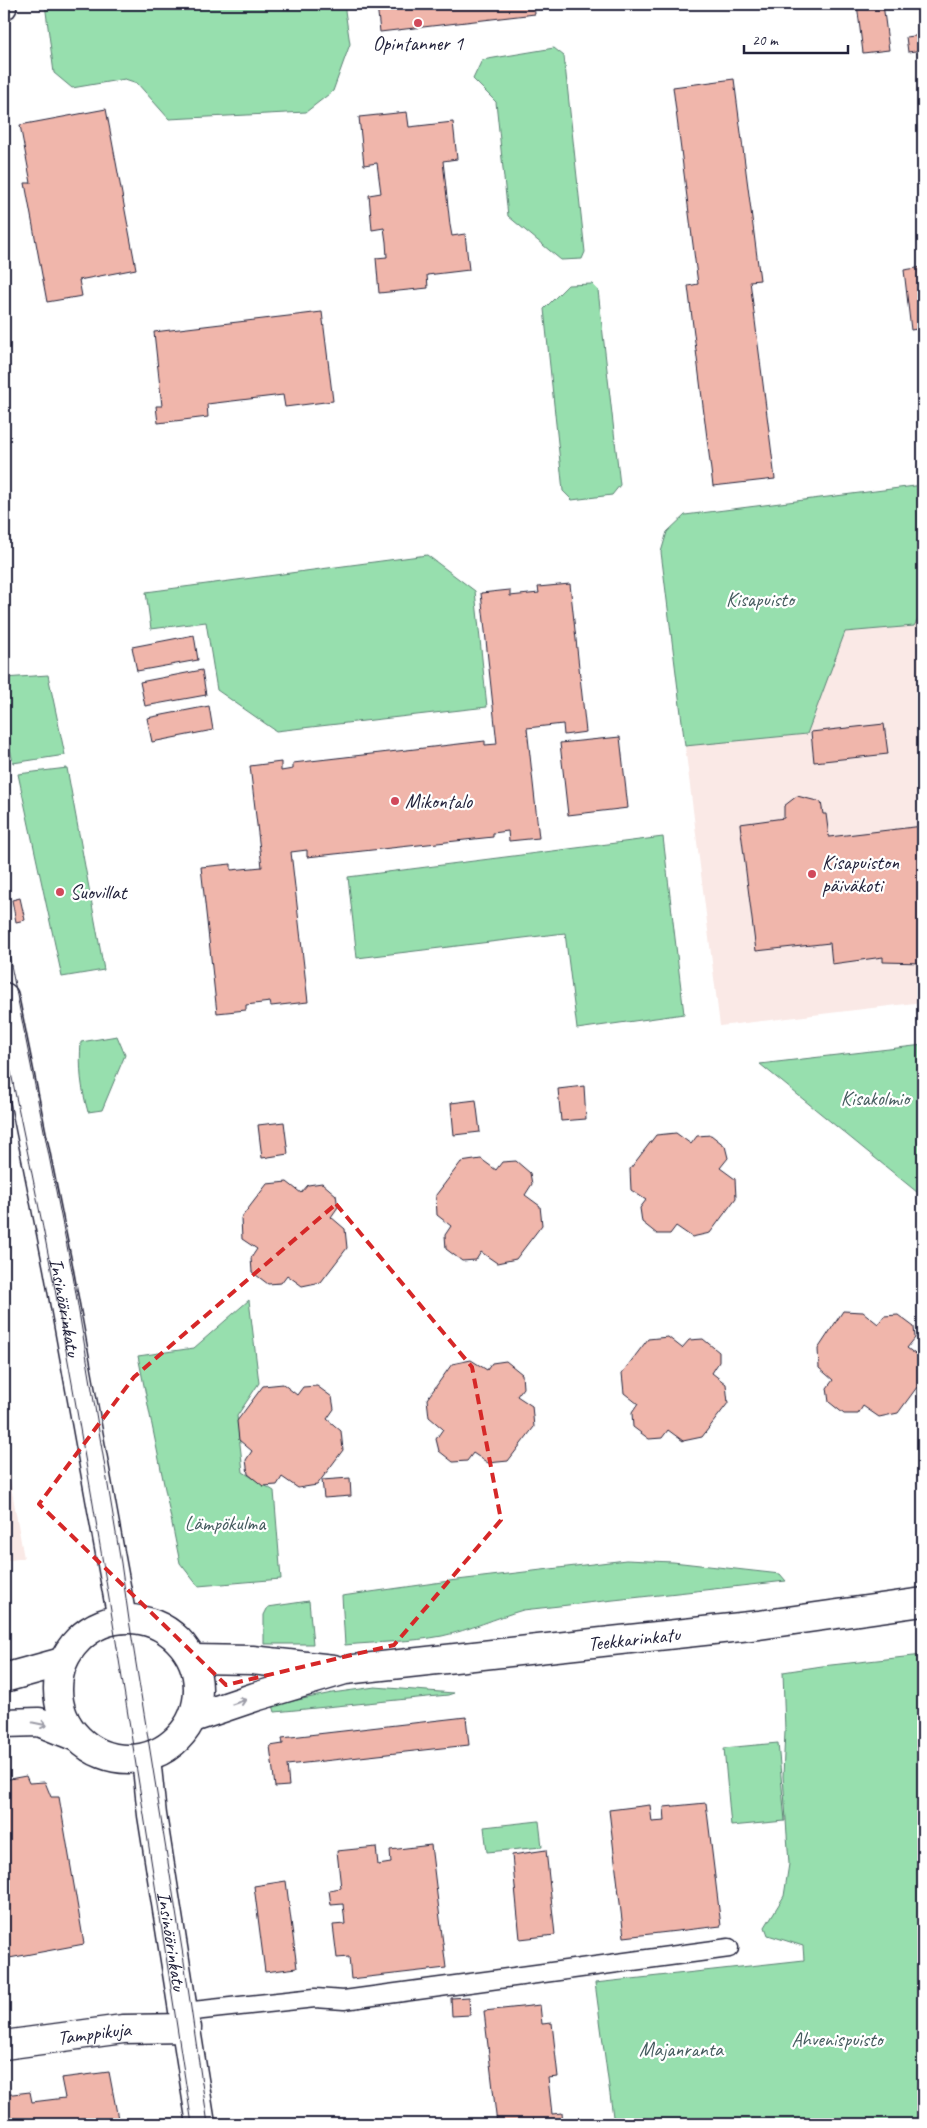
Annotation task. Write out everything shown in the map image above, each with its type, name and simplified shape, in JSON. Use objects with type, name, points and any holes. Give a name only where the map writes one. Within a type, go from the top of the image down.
[{"type":"street","name":"Insinöörinkatu","points":[[4,997],[62,1286],[122,1619]]},
{"type":"street","name":"Teekkarinkatu","points":[[193,1718],[254,1696],[345,1670],[759,1624],[923,1602]]},
{"type":"street","points":[[4,1723],[39,1722],[74,1736],[95,1752],[120,1760],[146,1758],[174,1744],[193,1718],[196,1696],[192,1659],[176,1636],[151,1622],[122,1619],[98,1625],[76,1640],[62,1662],[60,1688],[62,1710],[74,1736]]},
{"type":"street","name":"Teekkarinkatu","points":[[192,1659],[252,1660],[345,1670]]},
{"type":"street","points":[[4,1678],[62,1662]]},
{"type":"street","name":"Insinöörinkatu","points":[[146,1758],[152,1815],[201,2124]]},
{"type":"street","name":"Tamppikuja","points":[[4,2045],[186,2020]]},
{"type":"lane","points":[[186,2020],[315,1998],[344,2000],[729,1948]]},
{"type":"highlighted area","points":[[336,1204],[472,1367],[501,1520],[394,1645],[226,1685],[39,1504],[134,1377]]},
{"type":"shaded area","name":"Kisapuiston päiväkoti","points":[[923,611],[923,1002],[720,1026],[685,746],[807,734],[845,631],[914,626]]},
{"type":"shaded area","points":[[4,1447],[24,1558],[4,1561]]},
{"type":"green space","points":[[45,4],[344,4],[350,44],[333,91],[306,112],[169,119],[137,83],[125,79],[72,88],[54,73]]},
{"type":"green space","points":[[554,48],[564,56],[585,252],[582,259],[561,260],[508,216],[496,102],[473,79],[482,60]]},
{"type":"green space","points":[[592,284],[598,290],[620,485],[612,495],[572,500],[563,491],[544,309],[568,285]]},
{"type":"green space","name":"Kisapuisto","points":[[923,485],[923,611],[914,626],[845,632],[807,734],[685,746],[661,552],[667,532],[685,515]]},
{"type":"green space","points":[[427,555],[475,591],[487,707],[276,731],[217,690],[206,622],[151,629],[146,592]]},
{"type":"green space","points":[[48,675],[65,755],[13,763],[4,718],[4,678]]},
{"type":"green space","points":[[67,768],[104,970],[62,977],[18,774]]},
{"type":"green space","points":[[663,837],[684,1014],[577,1029],[565,933],[357,958],[348,877]]},
{"type":"green space","points":[[117,1036],[125,1055],[102,1110],[88,1112],[81,1078],[81,1042]]},
{"type":"green space","name":"Kisakolmio","points":[[923,1045],[923,1197],[760,1064]]},
{"type":"green space","name":"Lämpökulma","points":[[249,1300],[259,1383],[237,1416],[243,1472],[274,1491],[281,1579],[198,1586],[180,1563],[138,1356],[194,1348]]},
{"type":"green space","points":[[626,1560],[673,1562],[780,1574],[786,1581],[523,1610],[463,1631],[442,1636],[406,1641],[345,1645],[342,1596]]},
{"type":"green space","points":[[309,1601],[313,1644],[264,1644],[264,1615],[268,1607]]},
{"type":"green space","name":"Ahvenispuisto","points":[[923,1655],[923,2124],[614,2124],[595,1983],[804,1960],[803,1946],[768,1935],[765,1927],[784,1896],[789,1864],[783,1776],[785,1731],[783,1672]]},
{"type":"green space","points":[[375,1687],[454,1693],[275,1712],[273,1705],[332,1693]]},
{"type":"green space","points":[[778,1743],[785,1821],[731,1826],[724,1748]]},
{"type":"green space","points":[[539,1821],[542,1847],[487,1852],[484,1827]]},
{"type":"building","name":"Opintanner 1","points":[[377,4],[534,4],[535,14],[380,32]]},
{"type":"building","points":[[857,4],[883,4],[889,50],[863,53]]},
{"type":"building","points":[[923,35],[923,50],[908,52],[906,37]]},
{"type":"building","points":[[734,79],[760,280],[750,281],[775,479],[713,486],[688,286],[698,284],[673,87]]},
{"type":"building","points":[[106,109],[136,269],[79,280],[82,296],[47,302],[25,183],[31,183],[20,125]]},
{"type":"building","points":[[407,112],[409,127],[453,122],[457,159],[443,161],[452,236],[465,234],[469,270],[427,275],[428,288],[379,293],[376,258],[387,257],[386,242],[384,228],[372,230],[369,195],[381,193],[377,163],[364,165],[359,117]]},
{"type":"building","points":[[923,267],[923,328],[911,330],[904,270]]},
{"type":"building","points":[[322,312],[333,401],[285,407],[283,395],[207,404],[208,417],[158,423],[156,406],[162,406],[154,332]]},
{"type":"building","name":"Mikontalo","points":[[570,584],[586,732],[564,735],[563,724],[527,728],[539,838],[509,841],[508,831],[493,833],[493,837],[307,857],[307,850],[291,852],[308,1002],[271,1006],[270,1002],[246,1005],[246,1010],[217,1013],[201,867],[231,864],[231,870],[262,867],[250,766],[281,762],[281,771],[293,769],[293,763],[485,741],[485,745],[497,744],[481,593],[510,590],[510,596],[539,593],[538,587]]},
{"type":"building","points":[[194,635],[198,660],[137,671],[132,647]]},
{"type":"building","points":[[202,670],[206,695],[145,706],[140,682]]},
{"type":"building","points":[[209,706],[213,730],[152,742],[147,718]]},
{"type":"building","points":[[923,715],[923,765],[918,716]]},
{"type":"building","points":[[884,724],[888,754],[814,762],[811,732]]},
{"type":"building","points":[[620,737],[628,808],[568,815],[560,743]]},
{"type":"building","points":[[797,796],[821,802],[823,814],[826,814],[829,837],[923,826],[923,963],[883,962],[883,957],[832,964],[830,943],[756,951],[740,824],[784,818],[784,806]]},
{"type":"building","points":[[20,898],[25,920],[16,922],[12,900]]},
{"type":"building","points":[[584,1086],[586,1119],[561,1121],[558,1089]]},
{"type":"building","points":[[476,1100],[480,1132],[454,1135],[451,1103]]},
{"type":"building","points":[[284,1122],[288,1154],[262,1158],[258,1125]]},
{"type":"building","points":[[4,1127],[8,1147],[4,1148]]},
{"type":"building","points":[[676,1133],[691,1144],[697,1136],[711,1135],[725,1146],[728,1158],[720,1168],[735,1179],[736,1198],[710,1233],[692,1237],[676,1226],[670,1234],[657,1234],[642,1222],[640,1208],[646,1200],[631,1190],[630,1169],[656,1135]]},
{"type":"building","points":[[481,1159],[496,1170],[502,1162],[516,1161],[530,1173],[532,1184],[525,1195],[540,1206],[542,1225],[516,1259],[497,1263],[481,1252],[476,1260],[462,1261],[446,1249],[445,1235],[451,1226],[437,1215],[436,1195],[461,1162]]},
{"type":"building","points":[[287,1182],[301,1193],[308,1185],[322,1183],[336,1195],[338,1207],[331,1217],[345,1229],[347,1248],[321,1282],[302,1286],[287,1275],[281,1283],[268,1284],[252,1272],[251,1258],[257,1249],[242,1239],[241,1218],[267,1184]]},
{"type":"building","points":[[843,1311],[863,1312],[878,1324],[884,1316],[898,1315],[914,1327],[915,1338],[907,1348],[922,1359],[923,1379],[898,1413],[879,1417],[863,1406],[858,1414],[844,1414],[829,1402],[827,1388],[833,1380],[819,1368],[818,1349]]},
{"type":"building","points":[[668,1337],[682,1348],[689,1340],[703,1339],[719,1352],[719,1362],[712,1373],[726,1384],[728,1403],[702,1437],[683,1441],[668,1430],[662,1438],[649,1439],[633,1427],[632,1413],[638,1404],[624,1393],[622,1373],[648,1339]]},
{"type":"building","points":[[471,1360],[487,1370],[492,1363],[506,1361],[522,1374],[523,1388],[517,1396],[532,1406],[534,1427],[508,1461],[488,1463],[473,1453],[467,1461],[453,1462],[439,1451],[436,1439],[443,1429],[429,1417],[427,1399],[452,1364]]},
{"type":"building","points":[[283,1384],[297,1395],[303,1387],[317,1386],[332,1397],[334,1409],[327,1419],[341,1431],[343,1450],[317,1485],[298,1488],[282,1477],[277,1485],[263,1486],[248,1474],[246,1460],[252,1451],[239,1440],[237,1421],[263,1386]]},
{"type":"building","points":[[350,1478],[351,1496],[324,1498],[322,1480]]},
{"type":"building","points":[[466,1717],[469,1745],[287,1765],[289,1786],[275,1787],[270,1746],[283,1744],[282,1738]]},
{"type":"building","points":[[26,1776],[29,1783],[45,1782],[51,1797],[59,1797],[84,1944],[4,1959],[4,1780]]},
{"type":"building","points":[[706,1803],[721,1926],[624,1937],[609,1810],[650,1805],[652,1822],[665,1821],[664,1807]]},
{"type":"building","points":[[431,1845],[446,1968],[351,1979],[349,1957],[337,1958],[333,1925],[345,1924],[343,1904],[331,1905],[329,1890],[341,1888],[337,1851],[376,1847],[378,1865],[391,1863],[390,1850]]},
{"type":"building","points":[[546,1850],[555,1935],[520,1939],[512,1855]]},
{"type":"building","points":[[286,1881],[297,1968],[265,1972],[254,1886]]},
{"type":"building","points":[[469,1997],[470,2015],[452,2016],[451,1998]]},
{"type":"building","points":[[540,2005],[542,2024],[552,2023],[558,2077],[548,2078],[552,2114],[562,2113],[563,2124],[497,2124],[484,2011]]},
{"type":"building","points":[[109,2072],[119,2124],[4,2124],[4,2095],[30,2092],[32,2102],[65,2098],[61,2078]]},
{"type":"tram line","points":[[4,930],[73,1276],[121,1563],[208,2124]]},
{"type":"tram line","points":[[4,1039],[55,1289],[92,1497],[192,2124]]},
{"type":"place","name":"Opintanner 1","points":[[418,23]]},
{"type":"place","name":"Mikontalo","points":[[395,801]]},
{"type":"place","name":"Kisapuiston päiväkoti","points":[[812,874]]},
{"type":"place","name":"Suovillat","points":[[60,892]]},
{"type":"park label","name":"Majanranta","points":[[681,2049]]}]
